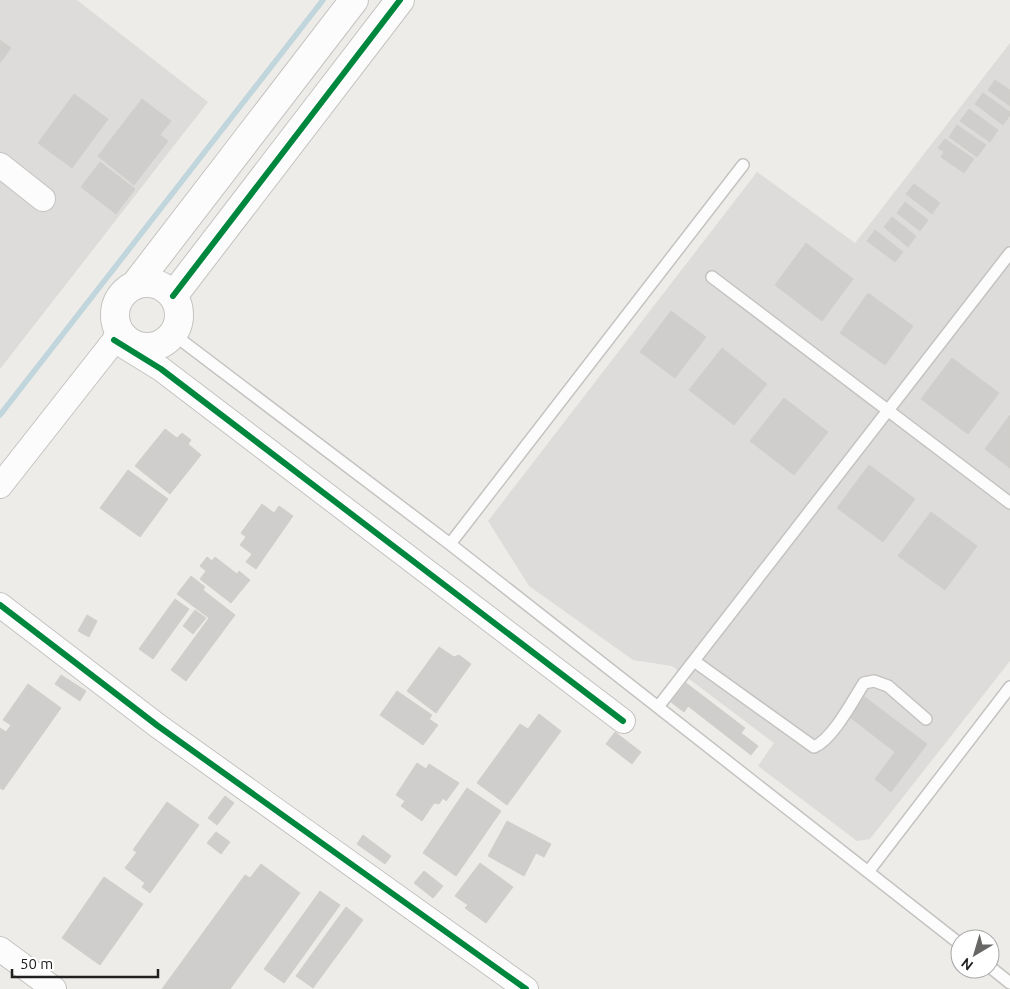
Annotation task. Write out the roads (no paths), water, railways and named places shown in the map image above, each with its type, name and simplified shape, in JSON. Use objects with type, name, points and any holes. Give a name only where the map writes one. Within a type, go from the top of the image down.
[{"type":"street","points":[[135,285],[354,0]]},
{"type":"street","points":[[173,296],[400,0]]},
{"type":"street","points":[[0,165],[42,198]]},
{"type":"street","points":[[0,486],[117,336],[116,310],[119,300],[125,291],[135,285],[145,283],[156,284],[166,289],[173,296],[178,305],[179,315],[173,334],[166,341],[156,345],[137,345],[117,336]]},
{"type":"street","points":[[117,336],[623,720]]},
{"type":"street","points":[[0,605],[158,726],[526,989]]},
{"type":"street","points":[[0,949],[54,989]]},
{"type":"lane","points":[[450,544],[743,165]]},
{"type":"lane","points":[[658,707],[1010,253]]},
{"type":"lane","points":[[712,277],[1010,503]]},
{"type":"lane","points":[[173,334],[450,544],[950,936]]},
{"type":"lane","points":[[694,661],[814,747],[828,737],[864,683],[874,681],[888,686],[926,719]]},
{"type":"lane","points":[[868,872],[1010,687]]},
{"type":"lane","points":[[1000,975],[1010,983]]},
{"type":"waterway","points":[[0,415],[323,0]]}]
